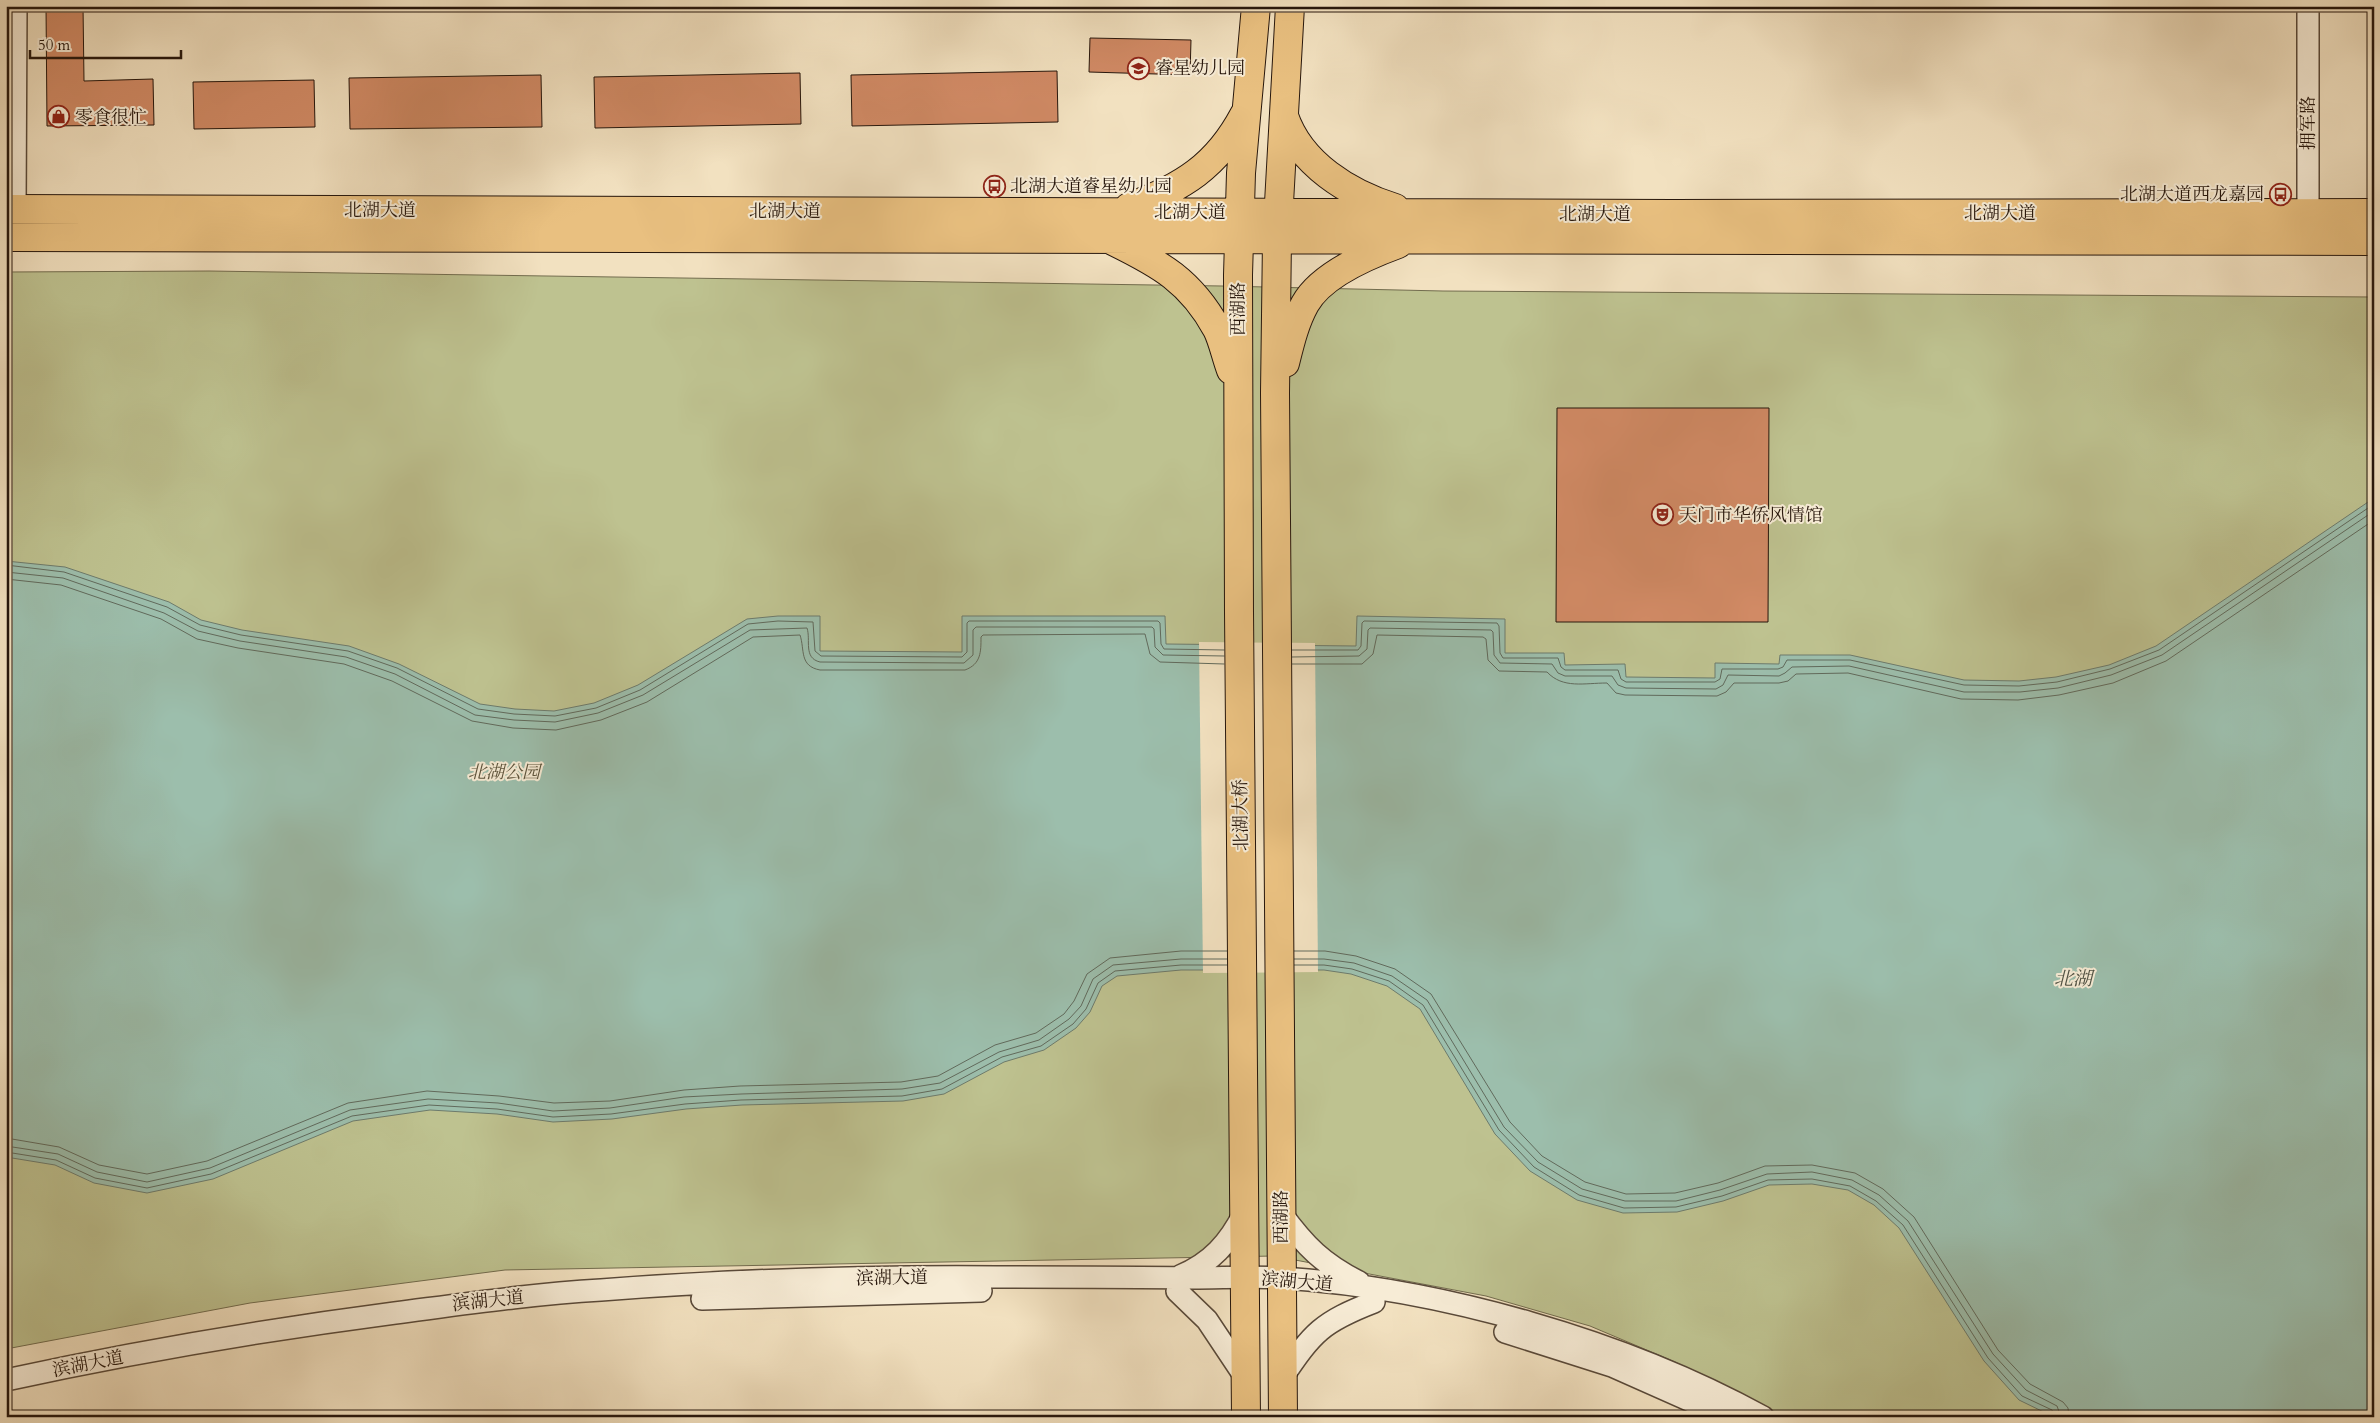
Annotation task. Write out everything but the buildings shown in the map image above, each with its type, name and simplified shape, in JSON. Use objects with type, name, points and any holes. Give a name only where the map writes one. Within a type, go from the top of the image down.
[{"type":"main road","name":"西湖路","points":[[1239,612],[1239,226],[1246,112],[1256,6]]},
{"type":"main road","points":[[1276,393],[1278,226],[1290,6]]},
{"type":"main road","points":[[1276,393],[1296,325],[1306,303],[1320,285],[1411,226],[1379,203],[1326,173],[1302,150],[1289,131],[1283,111]]},
{"type":"main road","points":[[1238,394],[1218,330],[1199,302],[1181,280],[1110,225],[1153,198],[1182,183],[1207,166],[1232,138],[1246,112]]},
{"type":"main road","name":"北湖大道","points":[[11,209],[1239,226],[1411,226],[2374,213]]},
{"type":"main road","name":"北湖大道","points":[[6,237],[1110,225]]},
{"type":"main road","name":"北湖大道","points":[[1411,226],[2374,241]]},
{"type":"main road","name":"北湖大桥","points":[[1276,393],[1279,1018]]},
{"type":"main road","name":"北湖大桥","points":[[1239,612],[1244,1213]]},
{"type":"main road","name":"西湖路","points":[[1279,1018],[1283,1417]]},
{"type":"main road","points":[[1244,1213],[1246,1417]]},
{"type":"street","points":[[11,209],[16,6]]},
{"type":"street","name":"拥军路","points":[[2308,6],[2309,240]]},
{"type":"street","points":[[1244,1213],[1234,1232],[1210,1259],[1177,1284],[1207,1320],[1245,1377]]},
{"type":"street","points":[[1281,1213],[1310,1251],[1327,1265],[1375,1296],[1329,1322],[1314,1334],[1282,1378]]},
{"type":"street","name":"滨湖大道","points":[[6,1380],[297,1326],[444,1306],[597,1290],[746,1282],[924,1276],[1281,1286],[1458,1304],[1544,1328],[1619,1352],[1691,1382],[1763,1417]]},
{"type":"street","name":"滨湖大道","points":[[6,1394],[299,1340],[446,1320],[599,1304],[747,1297],[1177,1284]]},
{"type":"street","name":"滨湖大道","points":[[1375,1296],[1455,1317],[1612,1366],[1727,1417]]},
{"type":"green space","name":"北湖公园","points":[[209,271],[1443,291],[2374,297],[2374,1417],[1785,1417],[1675,1362],[1590,1326],[1486,1296],[1274,1256],[505,1270],[250,1303],[6,1349],[6,272]]},
{"type":"water","name":"北湖","points":[[2374,498],[2374,1417],[2054,1417],[2019,1400],[1984,1361],[1899,1228],[1874,1205],[1848,1190],[1812,1184],[1769,1185],[1723,1201],[1677,1212],[1623,1213],[1577,1200],[1530,1171],[1495,1134],[1420,1009],[1387,986],[1351,974],[1324,970],[1181,970],[1117,976],[1102,986],[1090,1012],[1076,1028],[1044,1050],[1004,1062],[944,1094],[903,1101],[742,1105],[686,1109],[612,1119],[553,1122],[497,1114],[430,1110],[353,1121],[213,1179],[147,1193],[94,1183],[55,1165],[6,1157],[6,561],[65,567],[169,602],[201,620],[242,630],[349,646],[399,664],[480,704],[515,709],[554,711],[594,703],[638,685],[747,619],[778,616],[820,616],[820,651],[962,652],[962,616],[1165,616],[1166,644],[1356,646],[1357,616],[1505,619],[1505,653],[1564,653],[1565,665],[1625,664],[1626,677],[1715,678],[1715,663],[1779,664],[1780,655],[1850,655],[1964,680],[2019,681],[2056,677],[2109,665],[2156,646]]},
{"type":"pier","points":[[1199,642],[1315,643],[1318,972],[1203,973]]},
{"type":"place","name":"睿星幼儿园","points":[[1139,68]]},
{"type":"place","name":"零食很忙","points":[[59,117]]},
{"type":"place","name":"北湖大道睿星幼儿园","points":[[994,186]]},
{"type":"place","name":"北湖大道西龙嘉园","points":[[2280,194]]},
{"type":"place","name":"天门市华侨风情馆","points":[[1663,515]]}]
